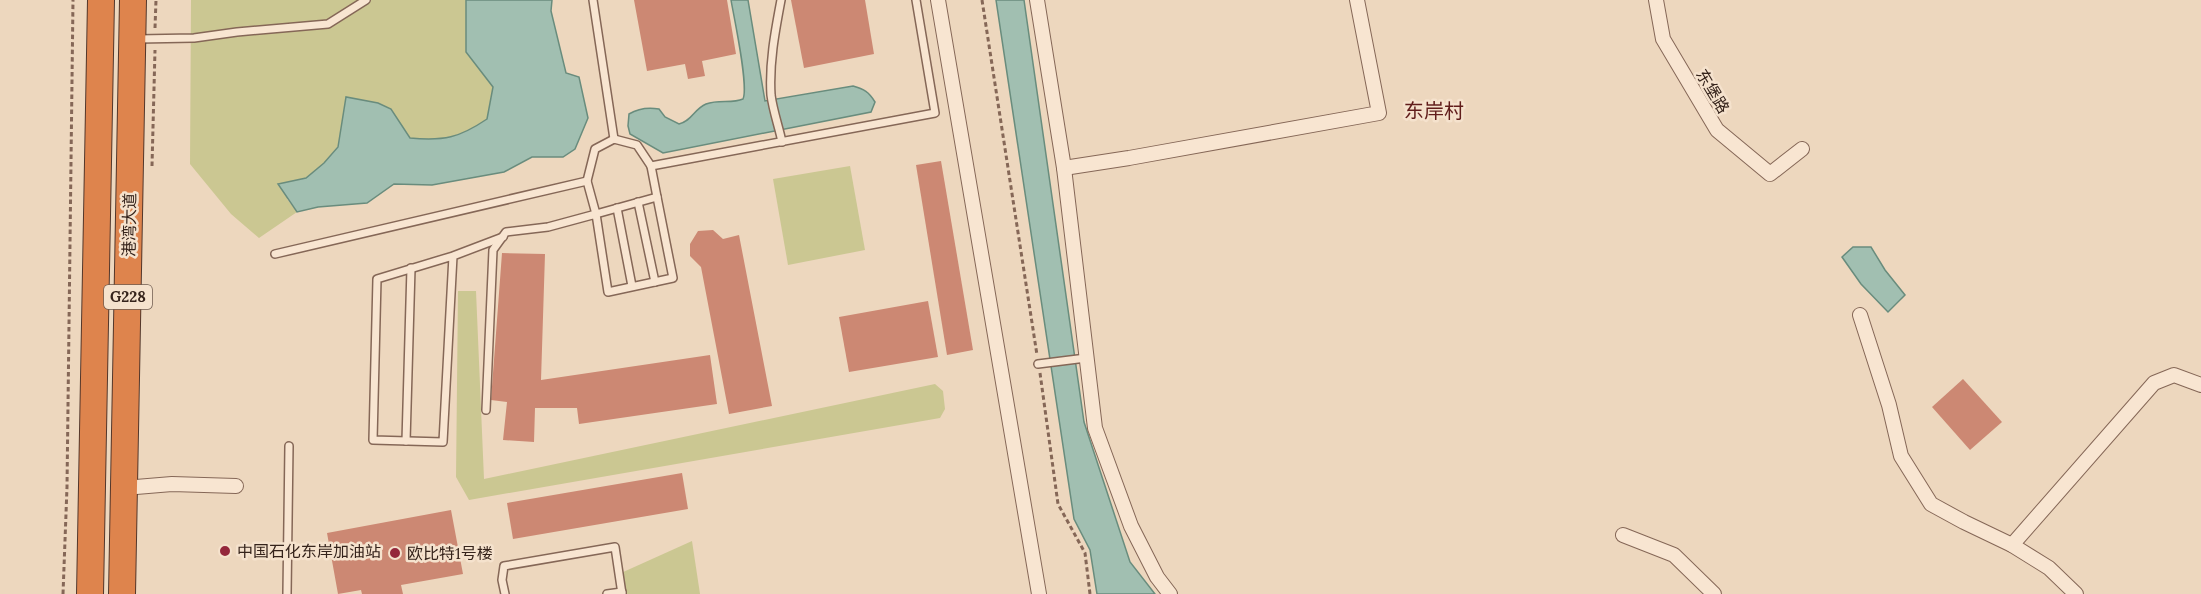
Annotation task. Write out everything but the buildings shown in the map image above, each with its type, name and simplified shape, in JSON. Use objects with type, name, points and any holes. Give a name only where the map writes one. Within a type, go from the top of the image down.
[{"type":"highway","name":"港湾大道","points":[[90,594],[100,0]]},
{"type":"highway","name":"港湾大道","points":[[122,594],[133,0]]},
{"type":"street","points":[[938,0],[1040,594]]},
{"type":"street","points":[[1037,0],[1064,168],[1095,428],[1131,526],[1157,577],[1170,594]]},
{"type":"street","points":[[1064,168],[1378,113],[1357,0]]},
{"type":"street","name":"东堡路","points":[[1656,0],[1663,39],[1717,130],[1770,174],[1802,149]]},
{"type":"street","points":[[1860,315],[1889,405],[1901,456],[1931,504],[2012,545],[2049,568],[2076,594]]},
{"type":"street","points":[[2012,545],[2154,383],[2174,375],[2201,385]]},
{"type":"street","points":[[124,488],[172,484],[236,486]]},
{"type":"street","points":[[1623,535],[1674,555],[1714,594]]},
{"type":"lane","points":[[132,39],[194,38],[328,24],[366,0]]},
{"type":"lane","points":[[593,0],[614,139]]},
{"type":"lane","points":[[781,0],[774,34],[771,97],[781,138]]},
{"type":"lane","points":[[651,166],[781,138],[935,113],[916,0]]},
{"type":"lane","points":[[614,139],[637,145],[651,166],[673,278],[608,292],[596,214],[587,181],[596,149],[614,139]]},
{"type":"lane","points":[[276,254],[587,181]]},
{"type":"lane","points":[[486,410],[493,250],[506,232],[548,227],[657,197]]},
{"type":"lane","points":[[638,202],[654,282]]},
{"type":"lane","points":[[617,208],[632,286]]},
{"type":"lane","points":[[453,256],[443,442],[373,440],[377,279],[453,256],[503,237]]},
{"type":"lane","points":[[406,441],[411,268]]},
{"type":"lane","points":[[1038,364],[1086,358]]},
{"type":"lane","points":[[287,594],[289,446]]},
{"type":"lane","points":[[505,594],[502,580],[504,566],[615,547],[622,593],[607,594]]},
{"type":"path","points":[[63,594],[67,487],[73,0]]},
{"type":"path","points":[[982,0],[1058,504],[1084,553],[1090,594]]},
{"type":"shaded area","points":[[191,0],[466,0],[466,52],[493,87],[487,119],[450,137],[410,138],[391,109],[346,97],[338,146],[287,199],[297,212],[259,238],[231,214],[190,164]]},
{"type":"shaded area","points":[[466,0],[552,0],[551,11],[566,73],[579,77],[588,118],[575,149],[563,157],[532,157],[504,172],[432,185],[394,184],[367,203],[318,207],[297,212],[278,184],[306,178],[338,147],[346,97],[378,103],[391,109],[410,138],[451,137],[487,119],[493,87],[466,52]]},
{"type":"shaded area","points":[[731,0],[748,0],[765,101],[853,86],[866,91],[873,99],[875,102],[871,112],[663,153],[630,134],[629,114],[640,109],[659,109],[665,117],[679,124],[706,104],[743,99],[743,67]]},
{"type":"shaded area","points":[[996,0],[1024,0],[1084,422],[1130,562],[1155,594],[1097,594],[1090,550],[1074,519]]},
{"type":"shaded area","points":[[850,166],[865,250],[788,265],[773,179]]},
{"type":"shaded area","points":[[1853,247],[1871,247],[1885,270],[1905,295],[1888,312],[1861,284],[1842,257]]},
{"type":"shaded area","points":[[458,291],[476,291],[484,479],[935,384],[943,391],[945,409],[940,418],[469,500],[456,477]]},
{"type":"shaded area","points":[[692,541],[700,594],[624,594],[621,573]]},
{"type":"place","name":"中国石化东岸加油站","points":[[225,551]]},
{"type":"place","name":"欧比特1号楼","points":[[395,553]]},
{"type":"district","name":"东岸村","points":[[1434,111]]}]
